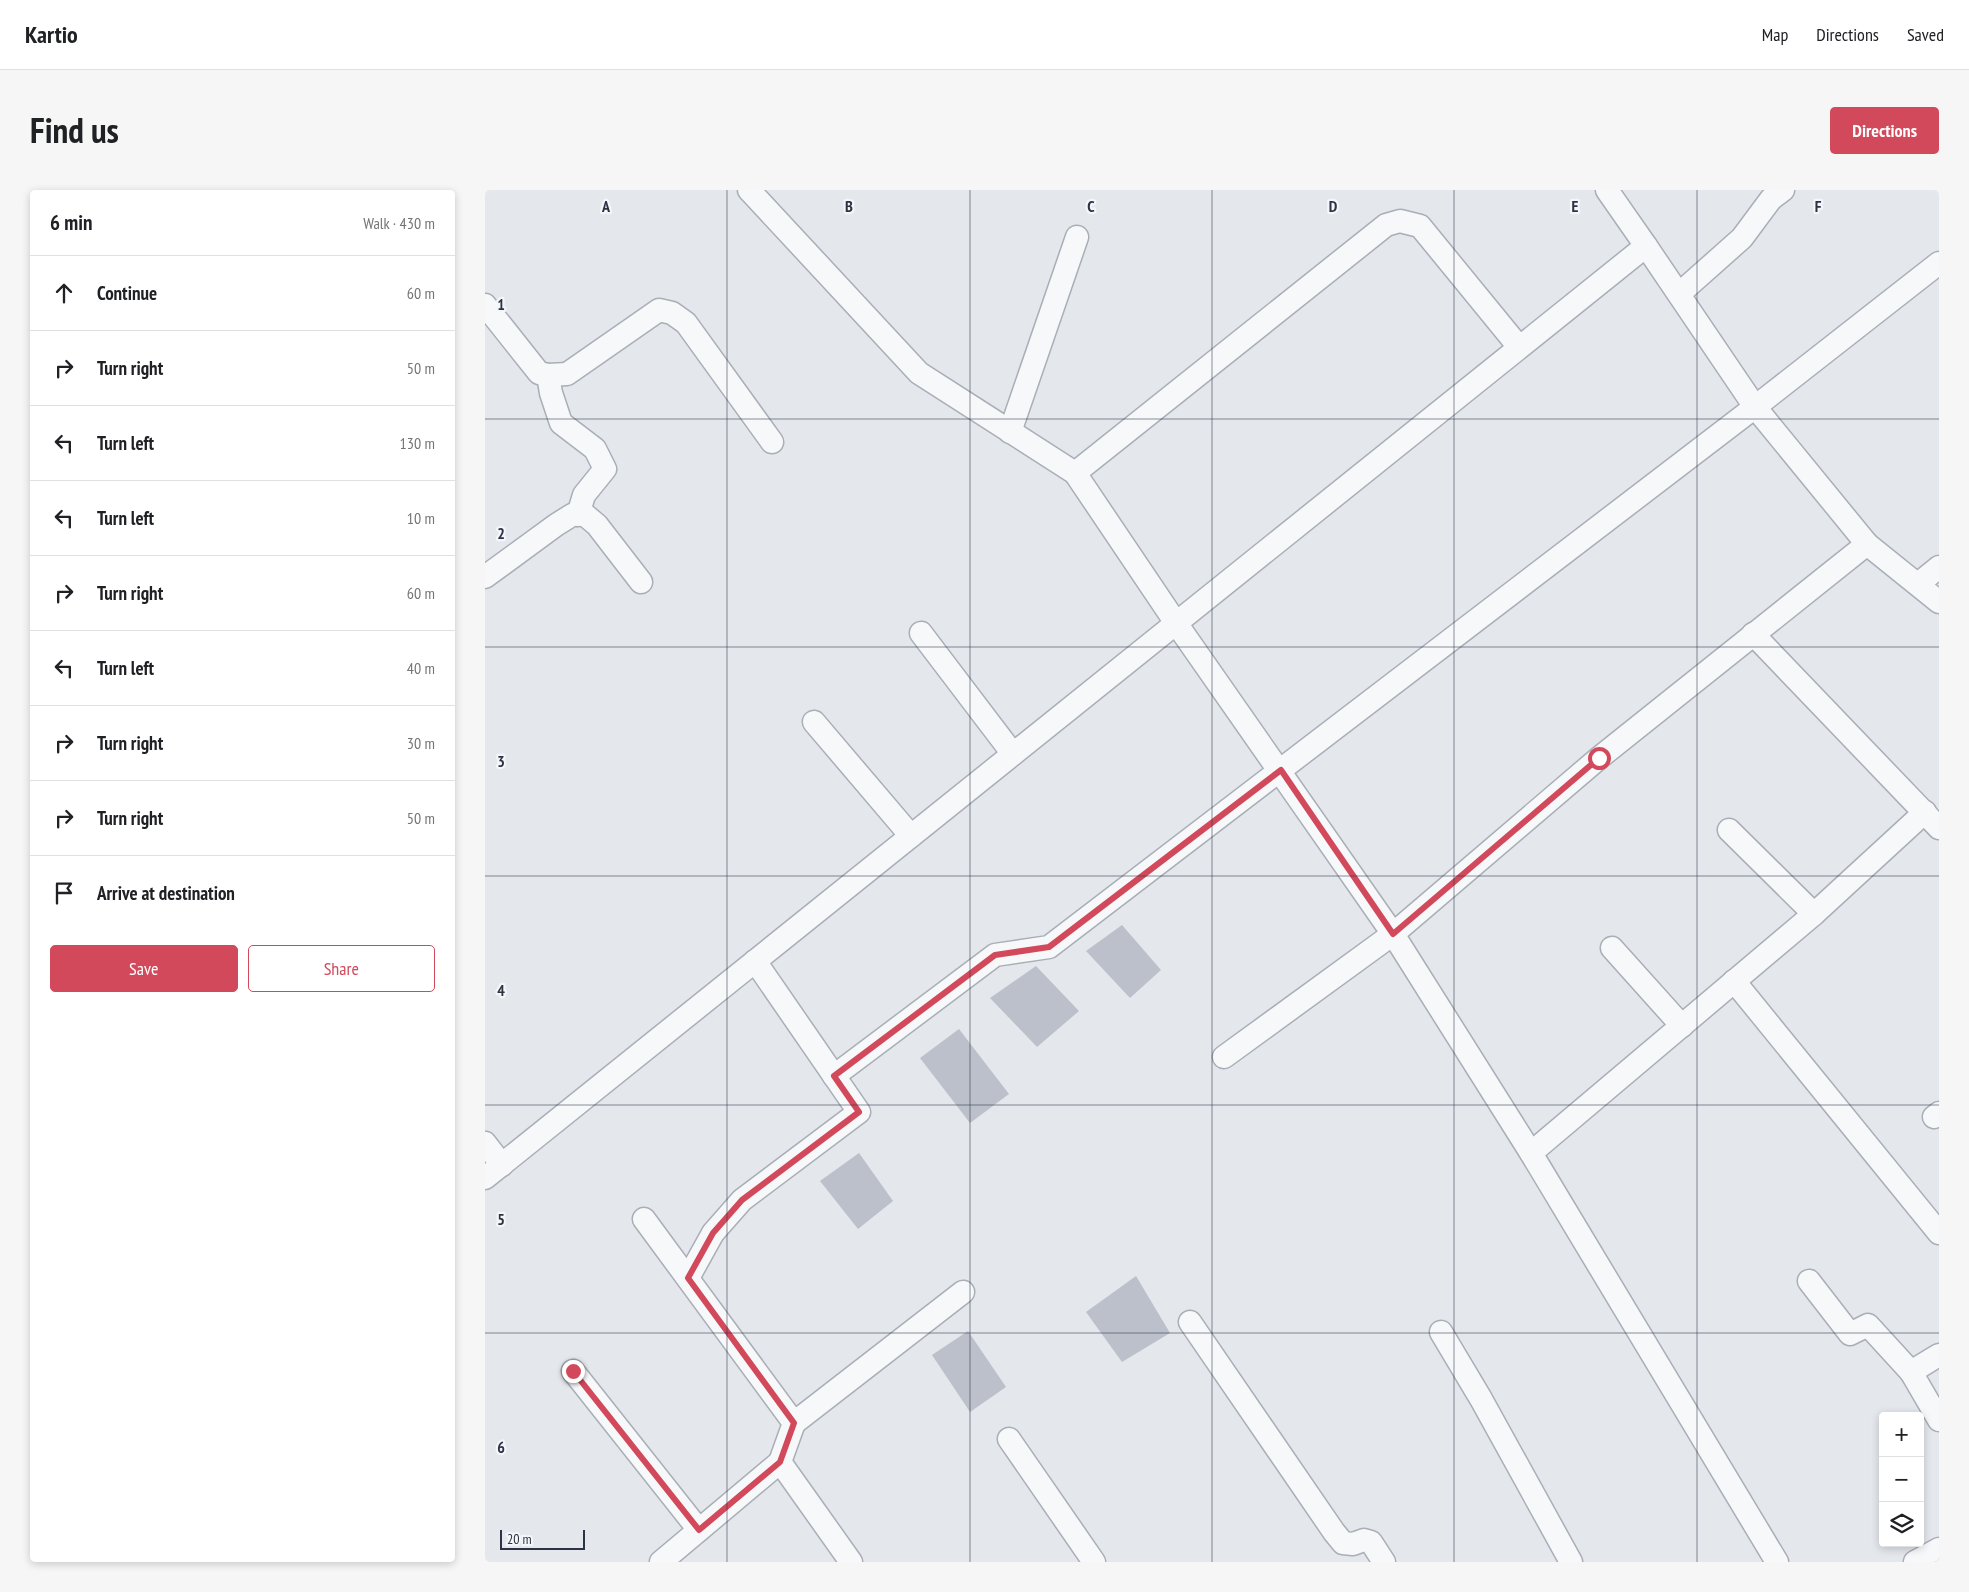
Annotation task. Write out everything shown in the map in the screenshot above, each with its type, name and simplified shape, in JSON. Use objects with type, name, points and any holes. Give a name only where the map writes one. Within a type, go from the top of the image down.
[{"type":"street","points":[[749,190],[919,373],[1075,473],[1176,623],[1281,770],[1393,934],[1531,1153],[1777,1562]]},
{"type":"street","points":[[1607,190],[1755,407],[1867,544],[1939,602]]},
{"type":"street","points":[[1679,294],[1742,238],[1771,199],[1783,190]]},
{"type":"street","points":[[1075,473],[1386,225],[1400,221],[1420,226],[1519,347]]},
{"type":"street","points":[[1010,432],[1077,237]]},
{"type":"street","points":[[485,1143],[493,1171],[1646,246]]},
{"type":"street","points":[[834,1076],[995,955],[1049,947],[1939,264]]},
{"type":"street","points":[[485,305],[539,373],[548,375],[567,374],[659,310],[672,313],[686,323],[704,345],[772,442]]},
{"type":"street","points":[[548,375],[551,393],[561,423],[595,449],[605,469],[584,495],[578,515]]},
{"type":"street","points":[[485,577],[556,525],[572,515],[584,514],[597,524],[641,582]]},
{"type":"street","points":[[1224,1057],[1393,934],[1599,758],[1867,544]]},
{"type":"street","points":[[1919,584],[1939,566]]},
{"type":"street","points":[[921,634],[1013,754]]},
{"type":"street","points":[[1531,1153],[1734,980],[1932,820],[1753,634]]},
{"type":"street","points":[[814,722],[911,836]]},
{"type":"street","points":[[1729,830],[1814,914]]},
{"type":"street","points":[[1612,948],[1681,1026]]},
{"type":"street","points":[[688,1278],[713,1233],[742,1200],[859,1112],[755,961]]},
{"type":"street","points":[[1734,980],[1939,1233]]},
{"type":"street","points":[[644,1218],[794,1423]]},
{"type":"street","points":[[1809,1281],[1850,1334],[1868,1325],[1911,1372],[1939,1420]]},
{"type":"street","points":[[661,1562],[780,1462],[794,1423],[963,1292]]},
{"type":"street","points":[[1190,1322],[1333,1532],[1343,1543],[1353,1544],[1364,1540],[1371,1542],[1384,1562]]},
{"type":"street","points":[[1441,1332],[1481,1399],[1571,1562]]},
{"type":"street","points":[[1911,1372],[1939,1354]]},
{"type":"street","points":[[573,1371],[699,1530]]},
{"type":"street","points":[[1009,1439],[1094,1562]]},
{"type":"street","points":[[780,1462],[851,1562]]},
{"type":"street","points":[[1915,1562],[1939,1549]]},
{"type":"building","points":[[1122,925],[1161,970],[1130,998],[1086,951]]},
{"type":"building","points":[[1036,966],[1079,1011],[1037,1047],[990,998]]},
{"type":"building","points":[[959,1029],[1009,1094],[970,1123],[920,1058]]},
{"type":"building","points":[[859,1153],[893,1201],[858,1229],[820,1181]]},
{"type":"building","points":[[1136,1276],[1170,1333],[1122,1362],[1086,1312]]},
{"type":"building","points":[[968,1331],[1006,1387],[970,1412],[932,1355]]},
{"type":"route","points":[[573,1371],[699,1530],[780,1462],[794,1423],[688,1278],[713,1233],[742,1200],[859,1112],[834,1076],[995,955],[1049,947],[1281,770],[1393,934],[1599,758]]}]
